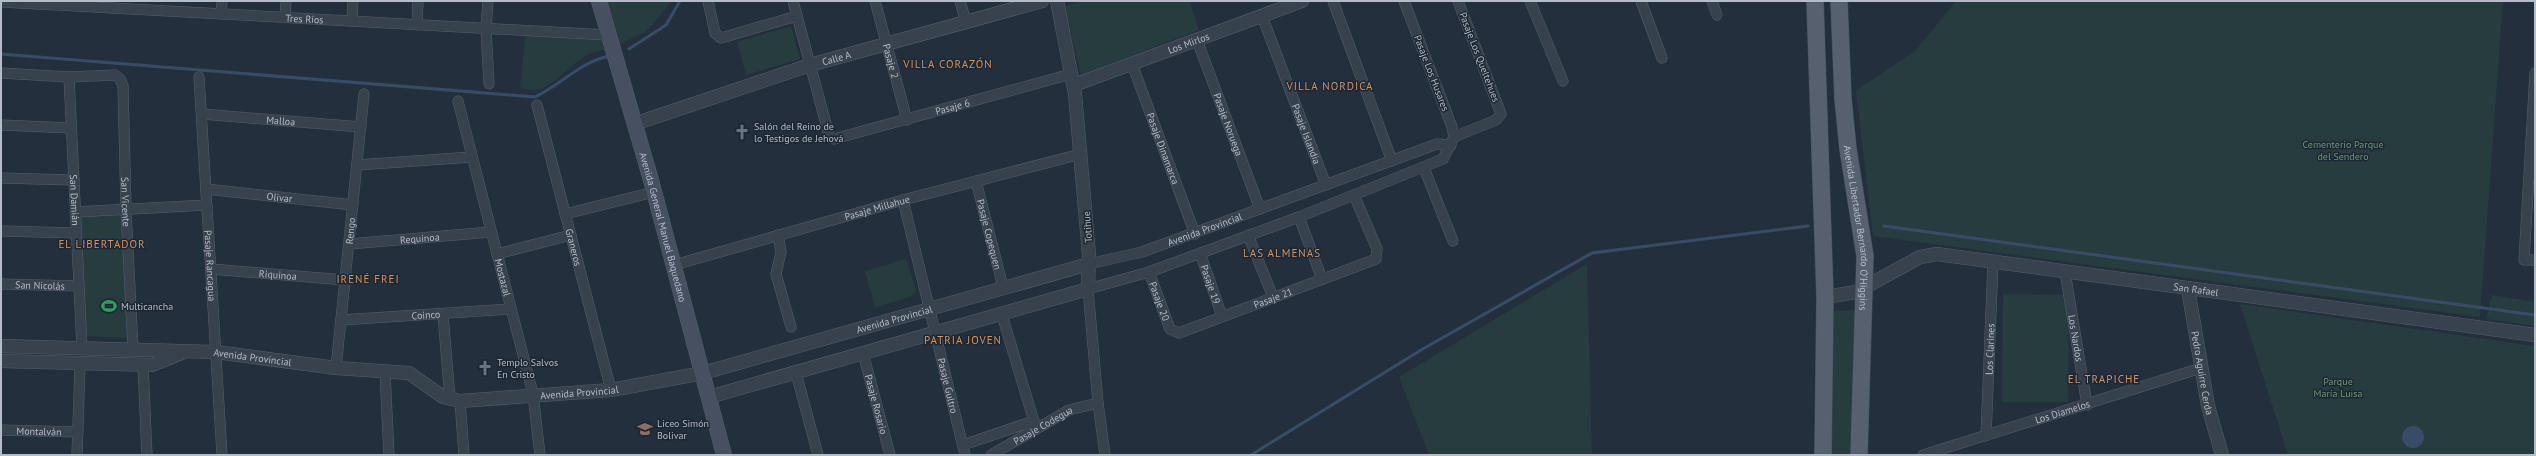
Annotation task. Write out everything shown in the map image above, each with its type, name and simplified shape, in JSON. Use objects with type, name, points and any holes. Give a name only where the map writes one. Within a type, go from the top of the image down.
[{"type":"main road","name":"Avenida General Manuel Baquedano","points":[[599,1],[654,192],[724,455]]},
{"type":"main road","points":[[1815,1],[1825,297],[1823,455]]},
{"type":"main road","name":"Avenida Libertador Bernardo O'Higgins","points":[[1839,1],[1843,99],[1865,256],[1859,455]]},
{"type":"street","points":[[221,14],[222,1]]},
{"type":"street","points":[[285,17],[286,1]]},
{"type":"street","points":[[352,21],[353,1]]},
{"type":"street","points":[[417,25],[418,1]]},
{"type":"street","points":[[488,1],[486,28],[489,84]]},
{"type":"street","points":[[708,1],[715,33],[721,38],[797,16]]},
{"type":"street","points":[[793,1],[810,65]]},
{"type":"street","name":"Pasaje 2","points":[[875,1],[907,120]]},
{"type":"street","points":[[960,1],[966,22]]},
{"type":"street","name":"Calle A","points":[[634,124],[810,65],[1042,1]]},
{"type":"street","name":"Totihue","points":[[1057,1],[1072,80],[1081,154],[1089,264],[1088,289],[1098,403],[1106,455]]},
{"type":"street","name":"Los Mirlos","points":[[1072,80],[1132,64],[1302,1]]},
{"type":"street","points":[[1333,1],[1392,162]]},
{"type":"street","name":"Pasaje Los Husares","points":[[1404,1],[1452,127],[1452,141]]},
{"type":"street","name":"Pasaje Los Queltehues","points":[[1452,141],[1496,120],[1501,114],[1458,1]]},
{"type":"street","points":[[1530,1],[1563,81]]},
{"type":"street","points":[[1641,1],[1662,58]]},
{"type":"street","points":[[1712,1],[1717,15]]},
{"type":"street","name":"Tres Ríos","points":[[1,2],[154,6],[221,14],[608,35]]},
{"type":"street","name":"Pasaje Islandia","points":[[1262,16],[1326,185]]},
{"type":"street","name":"Pasaje Noruega","points":[[1197,40],[1260,209]]},
{"type":"street","name":"Pasaje Dinamarca","points":[[1132,64],[1195,234]]},
{"type":"street","name":"Pasaje 6","points":[[810,65],[829,135],[834,139],[1072,80]]},
{"type":"street","points":[[1,73],[69,77]]},
{"type":"street","points":[[2535,73],[2531,210],[2524,260],[2535,260]]},
{"type":"street","name":"San Vicente","points":[[69,77],[115,75],[120,79],[123,86],[126,209],[133,349]]},
{"type":"street","name":"San Damián","points":[[69,77],[82,348]]},
{"type":"street","name":"Pasaje Rancagua","points":[[199,77],[222,455]]},
{"type":"street","name":"Rengo","points":[[336,368],[364,94]]},
{"type":"street","name":"Mostazal","points":[[458,101],[533,394],[540,455]]},
{"type":"street","name":"Graneros","points":[[537,105],[611,390]]},
{"type":"street","name":"Malloa","points":[[202,114],[361,127]]},
{"type":"street","points":[[1,125],[71,128]]},
{"type":"street","name":"Avenida Provincial","points":[[1,346],[216,352],[336,368],[414,375],[455,400],[611,390],[702,373],[930,307],[1089,264],[1142,252],[1392,162],[1437,144],[1452,141]]},
{"type":"street","name":"Avenida Provincial","points":[[709,397],[1149,272],[1299,217],[1424,168],[1443,159],[1452,141]]},
{"type":"street","name":"Pasaje Millahue","points":[[674,265],[903,200],[1081,154]]},
{"type":"street","points":[[357,165],[472,156]]},
{"type":"street","points":[[1424,168],[1453,241]]},
{"type":"street","points":[[1,178],[74,180]]},
{"type":"street","name":"Pasaje Copequen","points":[[976,181],[1003,287]]},
{"type":"street","name":"Olivar","points":[[206,189],[353,205]]},
{"type":"street","points":[[565,214],[654,192]]},
{"type":"street","name":"Pasaje 21","points":[[1170,329],[1179,333],[1376,259],[1377,249],[1354,195]]},
{"type":"street","name":"Pasaje Gultro","points":[[903,200],[965,455]]},
{"type":"street","points":[[75,212],[207,205]]},
{"type":"street","points":[[1299,217],[1322,279]]},
{"type":"street","points":[[1,231],[76,233]]},
{"type":"street","name":"Requinoa","points":[[349,244],[491,232]]},
{"type":"street","points":[[497,254],[571,235]]},
{"type":"street","points":[[778,235],[781,252],[776,274],[791,327]]},
{"type":"street","points":[[1248,235],[1273,297]]},
{"type":"street","name":"Pasaje 19","points":[[1200,253],[1222,316]]},
{"type":"street","name":"San Rafael","points":[[1825,297],[1851,293],[1929,254],[2535,336]]},
{"type":"street","name":"Los Clarines","points":[[1986,436],[1993,262]]},
{"type":"street","name":"Riquinoa","points":[[211,269],[345,280]]},
{"type":"street","name":"Pasaje 20","points":[[1149,272],[1170,329]]},
{"type":"street","name":"Los Nardos","points":[[2065,272],[2087,404]]},
{"type":"street","name":"San Nicolás","points":[[1,284],[78,286]]},
{"type":"street","name":"Pedro Aguirre Cerda","points":[[2188,289],[2210,417],[2222,455]]},
{"type":"street","name":"Coinco","points":[[341,320],[511,310]]},
{"type":"street","points":[[443,315],[464,455]]},
{"type":"street","points":[[963,445],[1035,425],[1002,315]]},
{"type":"street","name":"Avenida Provincial","points":[[1,361],[152,365],[187,351]]},
{"type":"street","name":"Pasaje Rosario","points":[[863,354],[890,455]]},
{"type":"street","points":[[77,455],[80,364]]},
{"type":"street","points":[[143,365],[148,455]]},
{"type":"street","name":"Los Diamelos","points":[[1923,455],[2201,368]]},
{"type":"street","points":[[385,372],[389,455]]},
{"type":"street","points":[[796,373],[818,455]]},
{"type":"street","name":"Pasaje Codegua","points":[[991,455],[1035,425],[1069,410],[1098,403]]},
{"type":"street","name":"Montalván","points":[[1,430],[78,432]]},
{"type":"green space","points":[[606,1],[672,1],[647,31],[619,45]]},
{"type":"green space","points":[[1083,1],[1189,1],[1199,30],[1081,75],[1064,6]]},
{"type":"green space","name":"Cementerio Parque del Sendero","points":[[1956,1],[2503,1],[2480,317],[1873,236],[1856,91],[1915,51]]},
{"type":"green space","points":[[791,26],[800,59],[746,75],[737,42]]},
{"type":"green space","points":[[526,30],[603,35],[607,50],[596,51],[586,56],[544,88],[529,90],[520,88]]},
{"type":"green space","points":[[121,214],[128,338],[86,336],[78,215]]},
{"type":"green space","points":[[906,259],[916,290],[912,296],[875,308],[865,271]]},
{"type":"green space","points":[[1587,264],[1592,455],[1429,455],[1399,377]]},
{"type":"green space","points":[[2003,294],[2069,295],[2068,402],[2002,402]]},
{"type":"green space","points":[[2492,295],[2535,302],[2535,326],[2486,319]]},
{"type":"green space","name":"Parque María Luisa","points":[[2240,304],[2535,346],[2535,455],[2288,455]]},
{"type":"green space","points":[[1858,310],[1853,455],[1830,455],[1831,311]]},
{"type":"water","points":[[2413,426],[2417,427],[2423,433],[2423,441],[2417,447],[2413,448],[2409,447],[2403,441],[2402,437],[2403,433],[2409,427]]},
{"type":"waterway","points":[[629,49],[666,25],[680,1]]},
{"type":"waterway","points":[[1,54],[535,97],[580,68],[610,56]]},
{"type":"waterway","points":[[1251,455],[1421,350],[1592,253],[1808,226]]},
{"type":"waterway","points":[[1884,226],[2535,315]]},
{"type":"place","name":"Salón del Reino de lo Testigos de Jehová","points":[[742,132]]},
{"type":"place","name":"Multicancha","points":[[109,306]]},
{"type":"place","name":"Templo Salvos En Cristo","points":[[485,368]]},
{"type":"place","name":"Liceo Simón Bolivar","points":[[645,429]]},
{"type":"district","name":"VILLA CORAZÓN","points":[[948,64]]},
{"type":"district","name":"VILLA NORDICA","points":[[1330,86]]},
{"type":"district","name":"EL LIBERTADOR","points":[[102,244]]},
{"type":"district","name":"LAS ALMENAS","points":[[1282,253]]},
{"type":"district","name":"IRENÉ FREI","points":[[368,279]]},
{"type":"district","name":"PATRIA JOVEN","points":[[963,340]]},
{"type":"district","name":"EL TRAPICHE","points":[[2104,379]]}]
